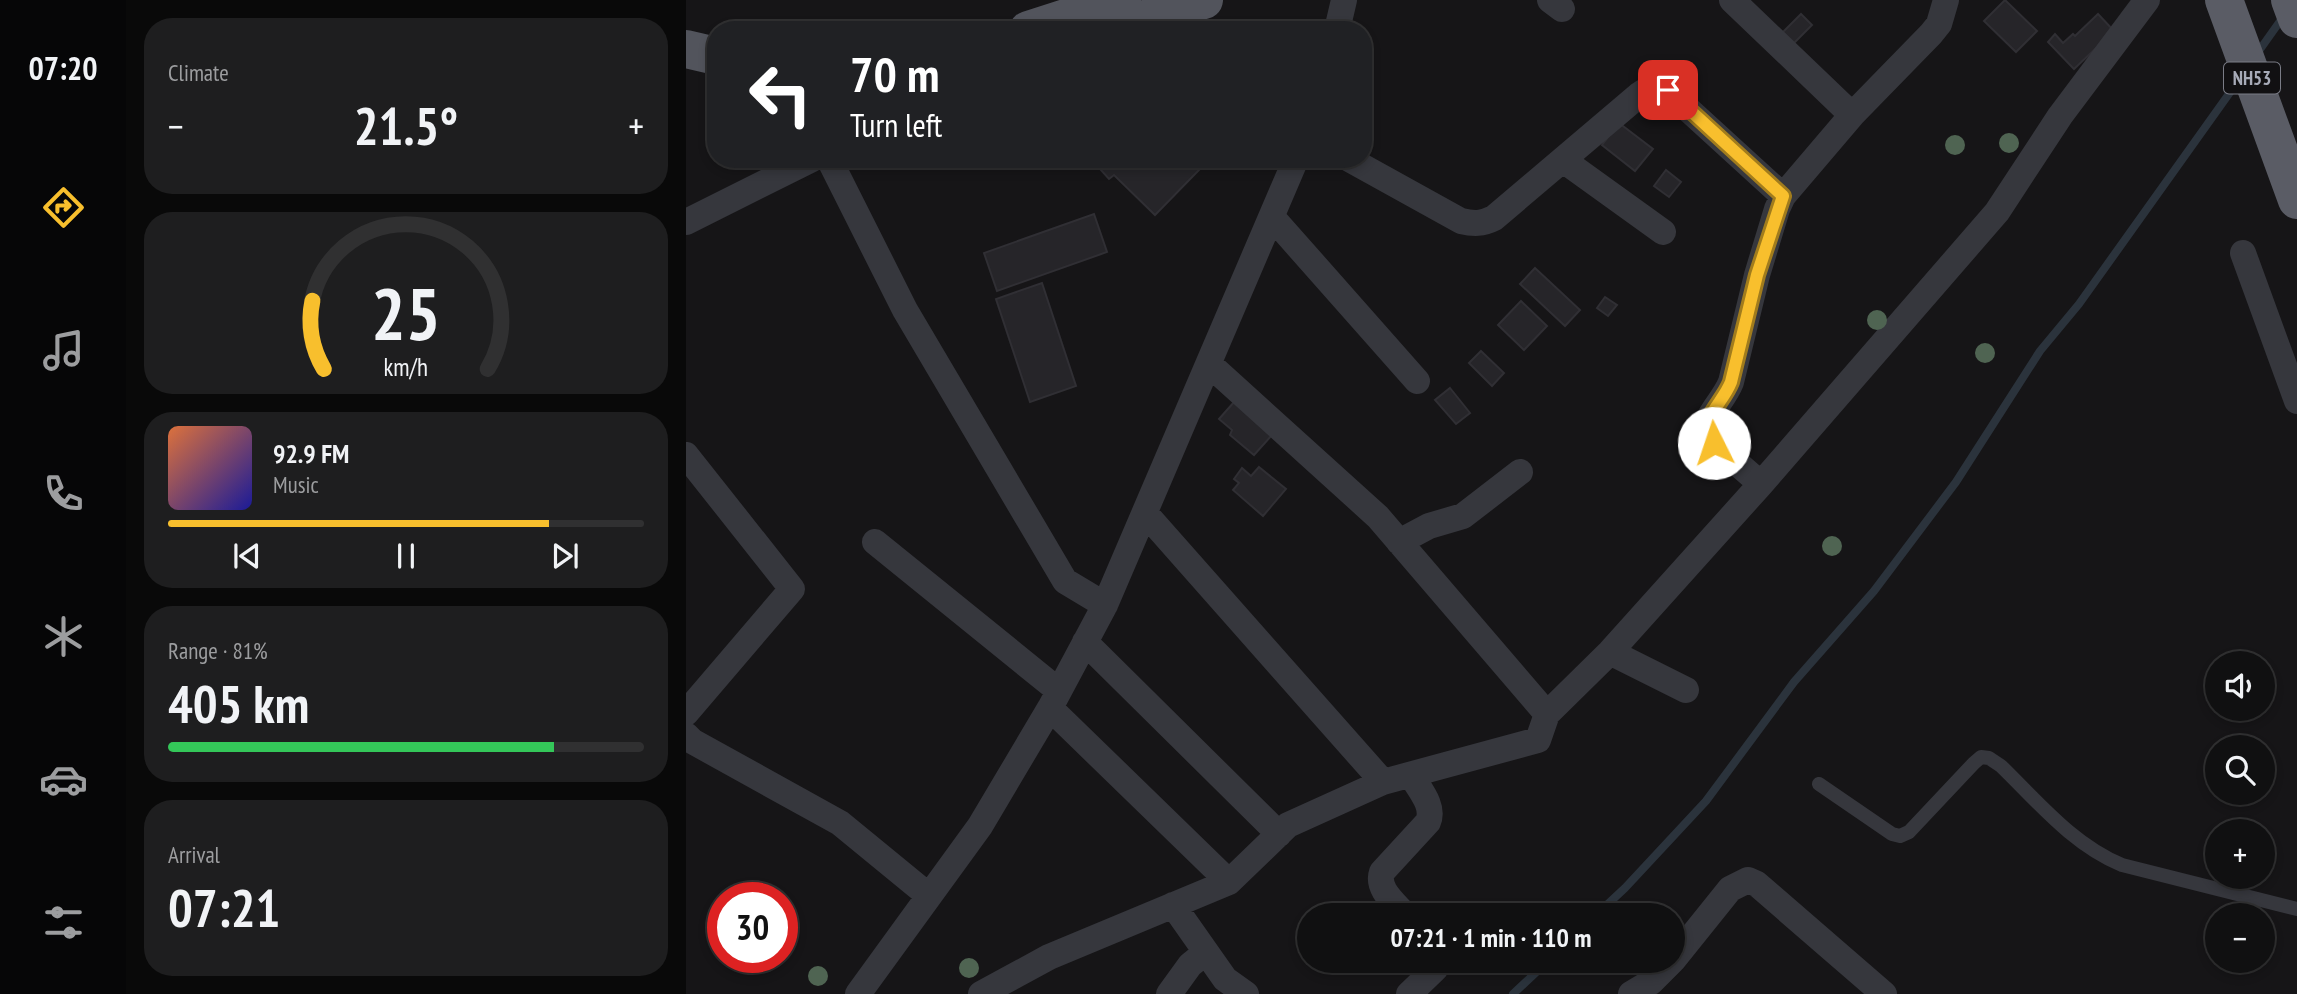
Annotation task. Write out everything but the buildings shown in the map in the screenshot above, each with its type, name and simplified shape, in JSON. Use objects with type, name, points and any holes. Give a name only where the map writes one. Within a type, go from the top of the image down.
[{"type":"highway","name":"NH53","points":[[2224,0],[2297,200]]},
{"type":"highway","points":[[2290,0],[2297,19]]},
{"type":"main road","points":[[1056,21],[1122,0]]},
{"type":"main road","points":[[1139,21],[1204,0]]},
{"type":"main road","points":[[686,49],[707,54]]},
{"type":"main road","points":[[686,70],[707,74]]},
{"type":"street","points":[[1339,21],[1344,0]]},
{"type":"street","points":[[1732,0],[1852,115]]},
{"type":"street","points":[[1761,484],[1714,443],[1706,431],[1707,421],[1727,393],[1731,382],[1757,275],[1783,196],[1852,115],[1931,34],[1939,24],[1946,0]]},
{"type":"street","points":[[981,994],[1049,957],[1229,883],[1288,825],[1382,782],[1538,740],[1547,714],[1610,652],[1761,484],[1997,212],[2060,116],[2147,0]]},
{"type":"street","points":[[1365,168],[1461,221],[1485,223],[1639,95],[1648,89],[1659,87],[1668,90],[1783,196]]},
{"type":"street","points":[[1563,160],[1663,232]]},
{"type":"street","points":[[686,222],[794,168]]},
{"type":"street","points":[[834,168],[905,310],[1065,581],[1105,605]]},
{"type":"street","points":[[858,994],[981,826],[1105,605],[1292,168]]},
{"type":"street","points":[[1272,216],[1417,381]]},
{"type":"street","points":[[2243,253],[2297,401]]},
{"type":"street","points":[[1209,364],[1378,517],[1547,714]]},
{"type":"street","points":[[686,455],[792,589],[686,713]]},
{"type":"street","points":[[1399,542],[1429,526],[1463,516],[1520,472]]},
{"type":"street","points":[[1144,513],[1382,782]]},
{"type":"street","points":[[875,542],[1054,699],[1229,883]]},
{"type":"street","points":[[1085,642],[1279,834]]},
{"type":"street","points":[[1610,652],[1686,690]]},
{"type":"street","points":[[686,735],[692,741],[840,823],[929,896]]},
{"type":"street","points":[[1395,903],[1384,890],[1380,879],[1382,872],[1431,816],[1427,802],[1411,775]]},
{"type":"street","points":[[1685,944],[1730,889],[1748,880],[1757,884],[1884,994]]},
{"type":"street","points":[[1173,905],[1225,979],[1246,994]]},
{"type":"street","points":[[1169,994],[1191,965],[1206,952]]},
{"type":"street","points":[[1409,994],[1430,973]]},
{"type":"street","points":[[1651,990],[1663,973]]},
{"type":"lane","points":[[1818,784],[1892,834],[1900,836],[1909,832],[1974,763],[1981,757],[1989,758],[2001,766],[2082,845],[2095,853],[2122,865],[2297,909]]},
{"type":"waterway","points":[[2256,55],[2283,17]]},
{"type":"waterway","points":[[1609,903],[1706,801],[1794,682],[1874,591],[1956,482],[2040,351],[2079,304],[2241,77]]},
{"type":"waterway","points":[[1513,994],[1535,973]]},
{"type":"route","points":[[1668,90],[1783,196],[1757,275],[1731,382],[1727,393],[1707,421],[1706,431],[1714,443]]}]
